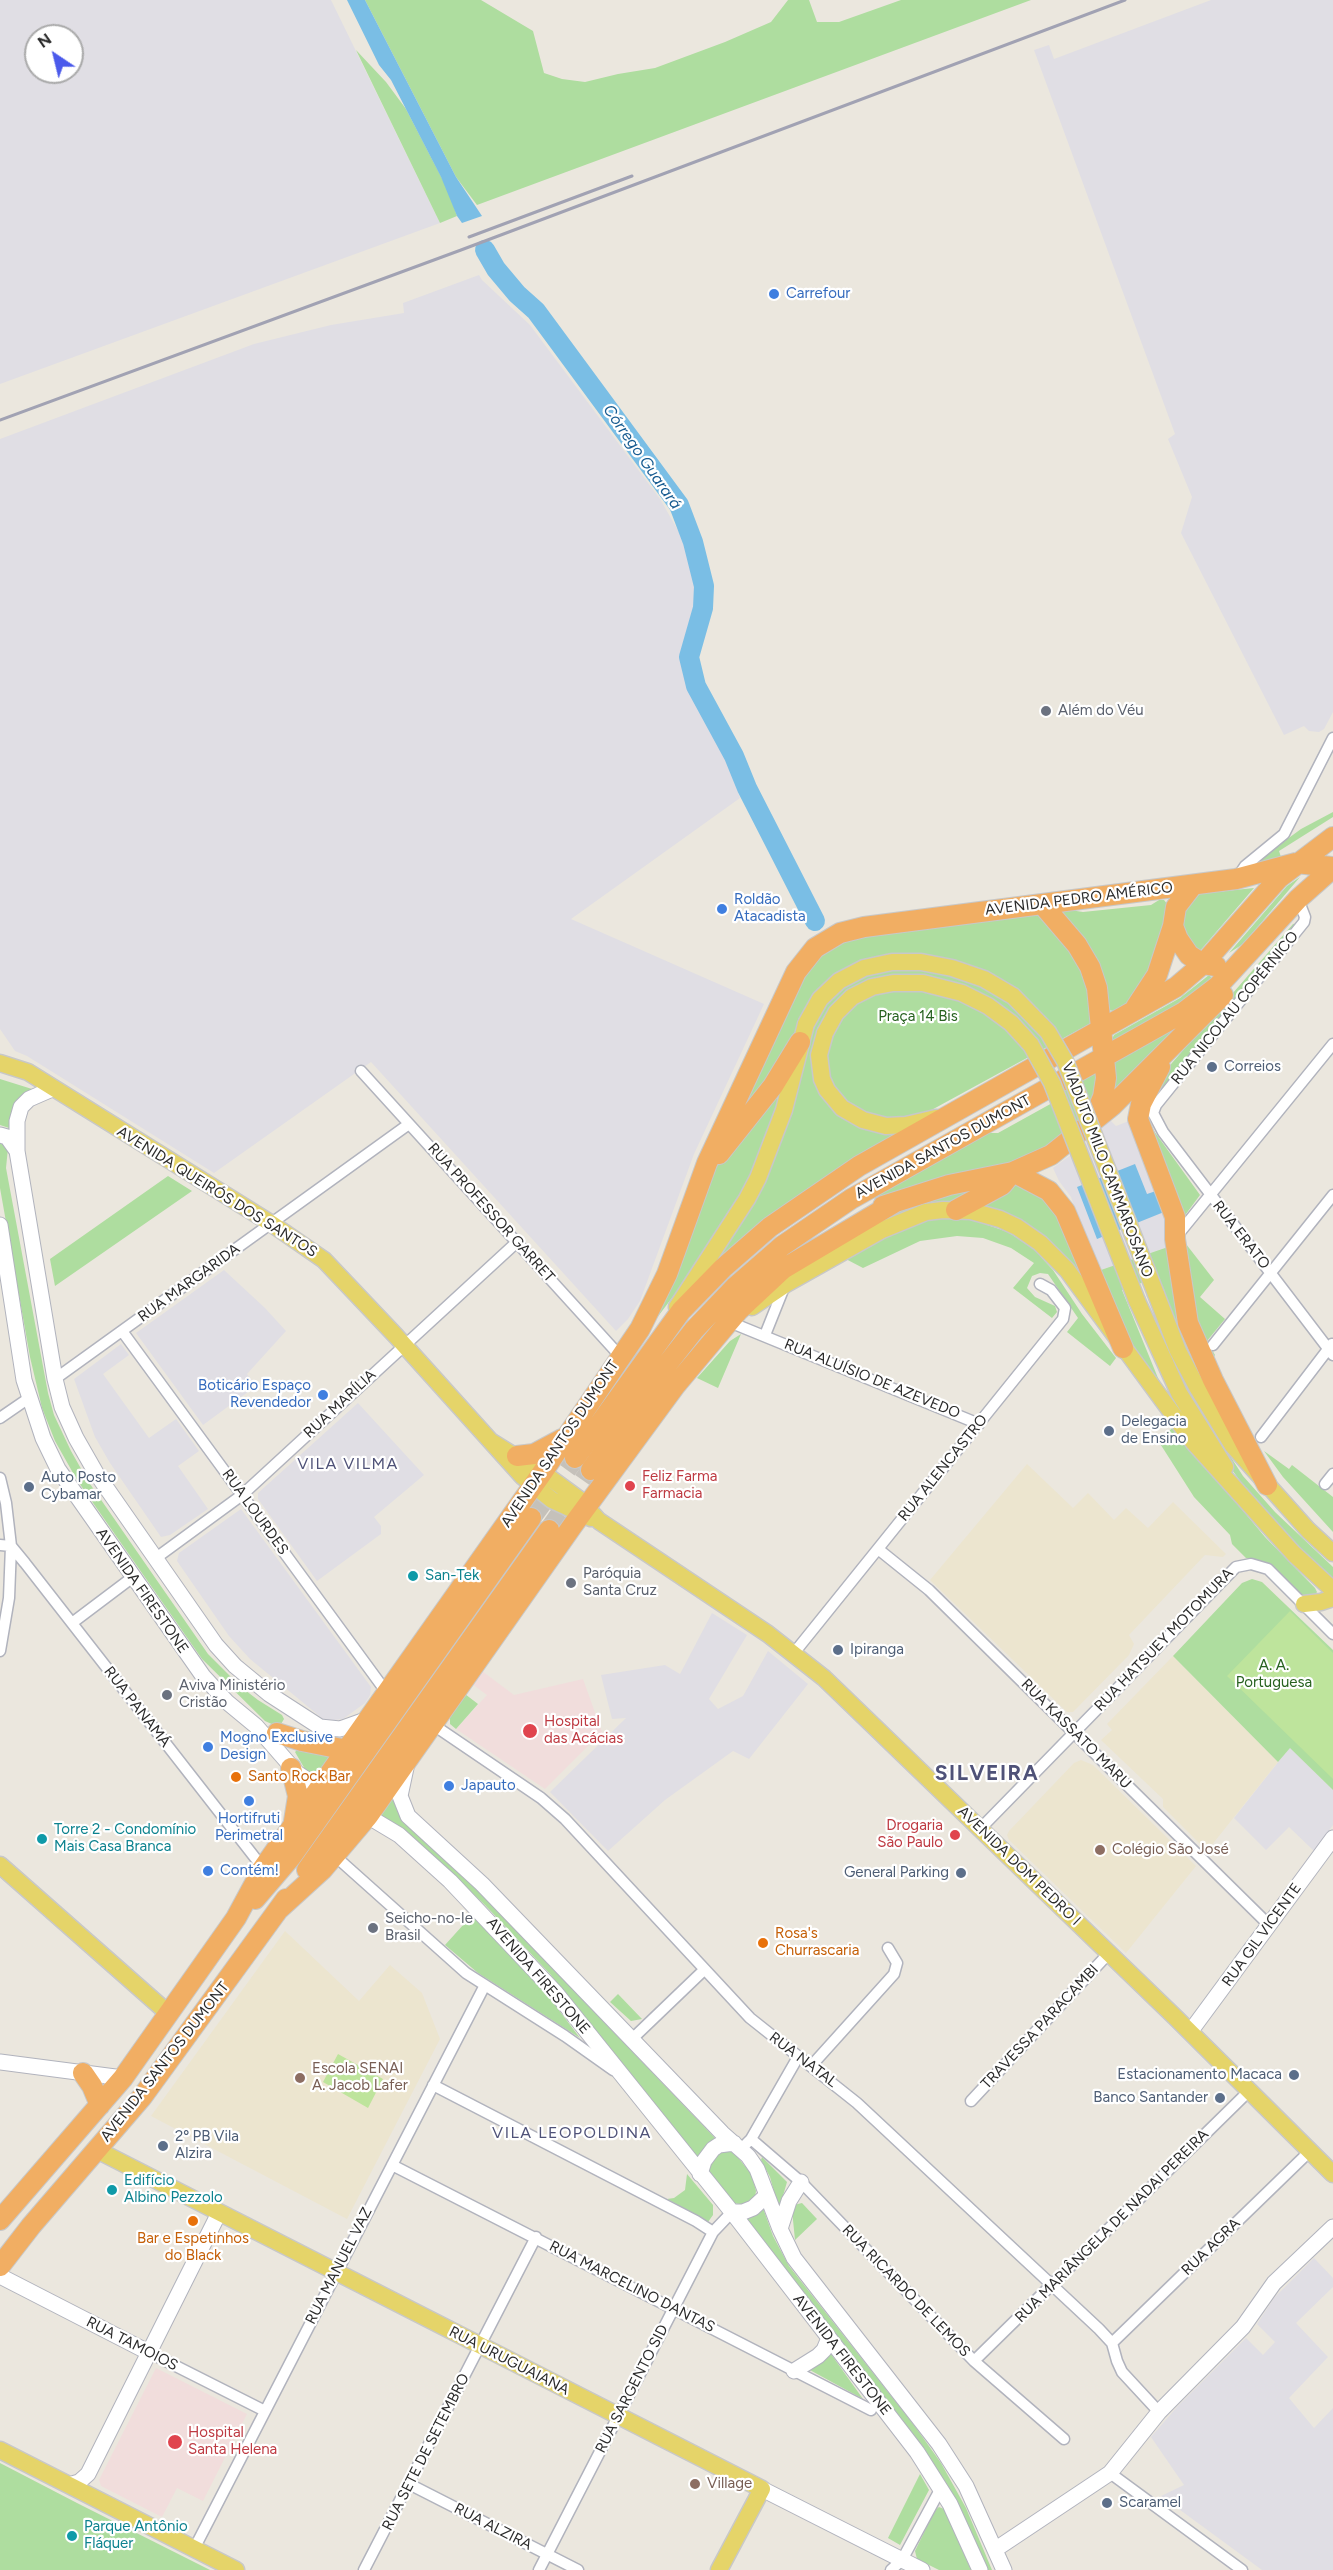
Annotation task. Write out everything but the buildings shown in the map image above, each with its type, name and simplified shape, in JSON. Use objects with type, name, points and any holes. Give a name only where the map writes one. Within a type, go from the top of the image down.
[{"type":"highway","points":[[1296,863],[1333,837]]},
{"type":"highway","name":"AVENIDA PEDRO AMÉRICO","points":[[826,939],[864,927],[1236,879],[1296,863],[1333,868]]},
{"type":"highway","name":"AVENIDA SANTOS DUMONT","points":[[575,1458],[661,1337],[700,1291],[770,1227],[859,1166],[1176,987],[1203,964],[1296,863]]},
{"type":"highway","name":"AVENIDA SANTOS DUMONT","points":[[591,1470],[694,1330],[759,1265],[806,1229],[872,1186],[1184,1012],[1215,989],[1298,899],[1333,868]]},
{"type":"highway","points":[[1130,1014],[1154,982],[1173,926],[1176,907],[1193,885]]},
{"type":"highway","points":[[1042,904],[1072,939],[1089,967],[1097,988],[1106,1078],[1103,1097],[1091,1123]]},
{"type":"highway","points":[[1173,926],[1189,955],[1203,964],[1222,967],[1242,962]]},
{"type":"highway","name":"AVENIDA SANTOS DUMONT","points":[[236,1918],[274,1878],[326,1793],[522,1517],[538,1479],[640,1329],[661,1289],[706,1163],[796,972],[815,948],[826,939]]},
{"type":"highway","points":[[806,1229],[941,1187],[1013,1172],[1062,1148],[1170,1049],[1228,991],[1242,962]]},
{"type":"highway","points":[[696,1194],[720,1152],[773,1086],[803,1033]]},
{"type":"highway","points":[[1170,1049],[1146,1092],[1138,1119],[1175,1217],[1175,1239],[1188,1323],[1213,1380],[1268,1485]]},
{"type":"highway","points":[[956,1210],[1002,1185],[1013,1172]]},
{"type":"highway","points":[[1013,1172],[1048,1191],[1065,1211],[1123,1347]]},
{"type":"highway","name":"AVENIDA SANTOS DUMONT","points":[[404,1749],[432,1724],[556,1549],[588,1514],[615,1468],[675,1386],[749,1299],[783,1269],[894,1203]]},
{"type":"highway","points":[[517,1456],[534,1454],[567,1436],[570,1459],[581,1470],[594,1475],[615,1468]]},
{"type":"highway","points":[[522,1517],[527,1511],[542,1514],[553,1525],[556,1533],[556,1549]]},
{"type":"highway","name":"AVENIDA SANTOS DUMONT","points":[[355,1752],[368,1719],[522,1517]]},
{"type":"highway","name":"AVENIDA SANTOS DUMONT","points":[[279,1909],[335,1856],[361,1812],[549,1530]]},
{"type":"highway","points":[[277,1733],[302,1741],[355,1752],[404,1749]]},
{"type":"highway","points":[[291,1768],[298,1796],[294,1825]]},
{"type":"highway","name":"AVENIDA SANTOS DUMONT","points":[[0,2220],[123,2078],[236,1918],[263,1869],[294,1825],[326,1793]]},
{"type":"highway","name":"AVENIDA SANTOS DUMONT","points":[[0,2266],[153,2082],[279,1909],[361,1812]]},
{"type":"highway","points":[[169,2014],[182,2030],[184,2041]]},
{"type":"highway","points":[[83,2073],[92,2086],[100,2105]]},
{"type":"highway","points":[[123,2078],[153,2082]]},
{"type":"highway","points":[[69,2141],[97,2150]]},
{"type":"main road","name":"VIADUTO MILO CAMMAROSANO","points":[[661,1337],[680,1302],[747,1199],[758,1178],[784,1110],[803,1033],[820,999],[839,981],[864,968],[892,962],[921,962],[960,970],[984,979],[1013,996],[1048,1032],[1065,1061],[1178,1351],[1210,1412],[1233,1446],[1308,1530],[1333,1553]]},
{"type":"main road","name":"VIADUTO MILO CAMMAROSANO","points":[[949,1115],[897,1126],[863,1120],[847,1112],[834,1100],[822,1079],[819,1056],[825,1032],[836,1013],[852,997],[872,987],[893,983],[923,983],[962,993],[988,1006],[1011,1023],[1031,1045],[1046,1070],[1137,1300],[1179,1393],[1247,1501]]},
{"type":"main road","name":"AVENIDA QUEIRÓS DOS SANTOS","points":[[0,1063],[24,1070],[272,1224],[324,1260],[404,1345],[498,1451],[538,1479]]},
{"type":"main road","name":"AVENIDA QUEIRÓS DOS SANTOS","points":[[0,1073],[52,1089]]},
{"type":"main road","name":"AVENIDA FIRESTONE","points":[[52,1089],[29,1099],[21,1107],[17,1121],[17,1151],[55,1379],[62,1407],[85,1455],[228,1659],[285,1706],[314,1724],[327,1729],[340,1729],[368,1719]]},
{"type":"main road","points":[[0,1135],[7,1137],[17,1151]]},
{"type":"main road","points":[[726,1328],[786,1284],[904,1219],[926,1212],[956,1210],[1000,1219],[1017,1227],[1040,1243],[1067,1270],[1194,1443],[1222,1477],[1247,1501],[1294,1554],[1333,1590]]},
{"type":"main road","name":"AVENIDA FIRESTONE","points":[[0,1225],[21,1363],[42,1438],[58,1469],[203,1676],[227,1702],[256,1726],[291,1768],[326,1793],[408,1842],[479,1909],[544,1980],[732,2212],[898,2427],[941,2488],[980,2570]]},
{"type":"main road","name":"AVENIDA QUEIRÓS DOS SANTOS","points":[[492,1442],[517,1456],[538,1479],[552,1500],[588,1514]]},
{"type":"main road","name":"AVENIDA DOM PEDRO I","points":[[588,1514],[794,1653],[844,1695],[1333,2173]]},
{"type":"main road","points":[[1304,1604],[1333,1598]]},
{"type":"main road","points":[[256,1726],[277,1733],[288,1719],[285,1706]]},
{"type":"main road","name":"AVENIDA FIRESTONE","points":[[404,1749],[400,1787],[401,1804],[408,1816],[490,1892],[631,2040],[742,2144],[757,2169],[780,2229],[802,2270],[939,2444],[966,2486],[1004,2570]]},
{"type":"main road","name":"RUA GIL VICENTE","points":[[1190,2032],[1333,1838]]},
{"type":"main road","points":[[0,1865],[169,2014]]},
{"type":"main road","points":[[0,2062],[123,2078]]},
{"type":"main road","points":[[700,2174],[704,2161],[712,2149],[719,2145],[742,2144]]},
{"type":"main road","name":"RUA URUGUAIANA","points":[[97,2150],[480,2347],[762,2488],[897,2565],[922,2570]]},
{"type":"main road","points":[[780,2229],[789,2201],[801,2182]]},
{"type":"main road","points":[[732,2212],[743,2212],[753,2208],[767,2195]]},
{"type":"main road","points":[[69,2485],[79,2482],[88,2474],[219,2213]]},
{"type":"main road","points":[[996,2549],[1110,2473],[1159,2412],[1243,2327],[1274,2283],[1333,2227]]},
{"type":"main road","name":"RUA TAMOIOS","points":[[0,2276],[148,2352]]},
{"type":"main road","points":[[794,2371],[818,2356],[824,2350],[829,2338]]},
{"type":"main road","points":[[0,2450],[236,2570]]},
{"type":"main road","points":[[88,2474],[89,2487],[98,2499]]},
{"type":"main road","points":[[719,2570],[762,2488]]},
{"type":"street","points":[[1236,879],[1245,866],[1284,834],[1333,738]]},
{"type":"street","name":"RUA NICOLAU COPÉRNICO","points":[[1153,1113],[1156,1105],[1304,922],[1305,917],[1298,899]]},
{"type":"street","points":[[1175,1239],[1333,1044]]},
{"type":"street","name":"RUA PROFESSOR GARRET","points":[[361,1071],[620,1356]]},
{"type":"street","name":"RUA ERATO","points":[[1153,1113],[1155,1122],[1211,1196],[1332,1349]]},
{"type":"street","name":"RUA MARGARIDA","points":[[55,1379],[409,1124]]},
{"type":"street","points":[[1213,1345],[1333,1195]]},
{"type":"street","name":"RUA MARÍLIA","points":[[156,1558],[242,1495],[517,1242]]},
{"type":"street","name":"RUA ALUÍSIO DE AZEVEDO","points":[[765,1335],[786,1284]]},
{"type":"street","name":"RUA ALENCASTRO","points":[[794,1653],[1063,1319],[1065,1308],[1052,1290],[1040,1284]]},
{"type":"street","name":"RUA ALUÍSIO DE AZEVEDO","points":[[726,1328],[765,1335],[979,1424]]},
{"type":"street","name":"RUA LOURDES","points":[[122,1331],[387,1693]]},
{"type":"street","points":[[1261,1437],[1332,1349]]},
{"type":"street","points":[[0,1418],[29,1398]]},
{"type":"street","points":[[1326,1484],[1333,1474]]},
{"type":"street","points":[[0,1478],[6,1503],[5,1546],[9,1598],[0,1651]]},
{"type":"street","name":"RUA PANAMÁ","points":[[5,1546],[72,1623],[263,1869]]},
{"type":"street","name":"RUA KASSATO MARU","points":[[878,1549],[929,1590],[1269,1925]]},
{"type":"street","name":"RUA HATSUEY MOTOMURA","points":[[980,1829],[1236,1567],[1251,1564],[1268,1569],[1333,1634]]},
{"type":"street","points":[[72,1623],[133,1577]]},
{"type":"street","name":"RUA NATAL","points":[[432,1724],[541,1797],[558,1813],[750,2018],[857,2103],[1053,2284],[1112,2343],[1116,2361],[1122,2372],[1159,2412]]},
{"type":"street","points":[[335,1856],[466,1973],[566,2036],[621,2076]]},
{"type":"street","points":[[812,2066],[894,1974],[897,1963],[888,1948]]},
{"type":"street","name":"TRAVESSA PARACAMBI","points":[[971,2101],[1109,1953]]},
{"type":"street","points":[[631,2040],[704,1970]]},
{"type":"street","name":"RUA MANUEL VAZ","points":[[194,2548],[485,1985]]},
{"type":"street","points":[[742,2144],[798,2057]]},
{"type":"street","points":[[433,2085],[696,2221],[713,2232]]},
{"type":"street","name":"RUA MARIÂNGELA DE NADAI PEREIRA","points":[[974,2361],[1249,2091]]},
{"type":"street","name":"RUA RICARDO DE LEMOS","points":[[742,2144],[801,2182],[974,2361],[1064,2439]]},
{"type":"street","name":"RUA AGRA","points":[[1112,2343],[1310,2151]]},
{"type":"street","name":"RUA MARCELINO DANTAS","points":[[392,2165],[871,2410]]},
{"type":"street","name":"RUA SARGENTO SID","points":[[539,2570],[713,2232],[732,2212]]},
{"type":"street","name":"RUA SETE DE SETEMBRO","points":[[364,2570],[536,2237]]},
{"type":"street","name":"RUA TAMOIOS","points":[[148,2352],[265,2411]]},
{"type":"street","points":[[1110,2473],[1242,2570]]},
{"type":"street","name":"RUA ALZIRA","points":[[409,2484],[578,2570]]},
{"type":"street","points":[[897,2565],[941,2488]]},
{"type":"shaded area","points":[[0,0],[331,0],[440,223],[0,384]]},
{"type":"shaded area","points":[[1211,0],[1333,0],[1333,712],[1324,729],[1319,732],[1309,731],[1304,726],[1284,735],[1181,533],[1192,497],[1168,439],[1175,434],[1034,50],[1049,45],[1054,59]]},
{"type":"shaded area","points":[[479,275],[530,325],[660,499],[680,534],[692,562],[696,593],[693,616],[685,638],[684,672],[710,732],[727,760],[740,798],[571,919],[764,1004],[694,1154],[640,1301],[628,1319],[616,1331],[371,1062],[214,1173],[27,1056],[15,1051],[0,1029],[0,439],[254,344],[331,325],[404,313],[403,303]]},
{"type":"shaded area","points":[[1110,1120],[1116,1126],[1129,1121],[1166,1204],[1168,1247],[1098,1271],[1071,1197],[1053,1168],[1086,1144]]},
{"type":"shaded area","points":[[224,1270],[286,1331],[247,1374],[256,1386],[203,1425],[136,1333]]},
{"type":"shaded area","points":[[121,1344],[129,1355],[103,1374],[149,1438],[176,1419],[199,1451],[178,1466],[208,1509],[170,1535],[161,1537],[110,1463],[95,1437],[74,1379]]},
{"type":"shaded area","points":[[358,1403],[424,1475],[374,1517],[381,1526],[381,1534],[317,1581],[258,1499],[258,1493]]},
{"type":"shaded area","points":[[1027,1464],[1073,1508],[1088,1493],[1114,1520],[1126,1508],[1148,1528],[1173,1502],[1226,1554],[1223,1557],[1205,1555],[1129,1635],[1134,1644],[1129,1655],[1073,1712],[1067,1712],[930,1580]]},
{"type":"shaded area","points":[[241,1509],[371,1687],[370,1695],[365,1703],[343,1719],[328,1721],[323,1719],[250,1659],[229,1636],[177,1561],[179,1553]]},
{"type":"shaded area","points":[[712,1613],[747,1635],[709,1699],[718,1709],[743,1696],[768,1651],[808,1684],[749,1759],[733,1751],[665,1800],[608,1851],[550,1792],[626,1718],[612,1719],[601,1675],[665,1665],[680,1674]]},
{"type":"shaded area","points":[[1173,1656],[1278,1762],[1207,1851],[1163,1807],[1163,1799],[1101,1740],[1112,1730],[1107,1724]]},
{"type":"shaded area","name":"Hospital das Acácias","points":[[482,1671],[514,1695],[583,1679],[602,1732],[545,1789],[456,1729],[487,1695],[472,1684]]},
{"type":"shaded area","points":[[1290,1747],[1333,1790],[1333,1825],[1314,1851],[1289,1827],[1266,1850],[1234,1818]]},
{"type":"shaded area","name":"Colégio São José","points":[[1081,1760],[1093,1765],[1196,1866],[1126,1953],[1009,1840],[1007,1835],[1074,1763]]},
{"type":"shaded area","name":"Escola SENAI A. Jacob Lafer","points":[[285,1931],[359,2001],[390,1965],[422,1993],[440,2039],[347,2219],[151,2116]]},
{"type":"shaded area","points":[[1314,2258],[1333,2278],[1333,2287],[1296,2323],[1328,2357],[1289,2398],[1314,2428],[1333,2408],[1333,2570],[1262,2570],[1161,2496],[1184,2485],[1151,2437],[1177,2407],[1246,2338],[1263,2355],[1275,2342],[1257,2324],[1274,2298]]},
{"type":"shaded area","name":"Hospital Santa Helena","points":[[156,2368],[247,2414],[203,2501],[177,2488],[162,2517],[101,2486],[99,2480]]},
{"type":"green space","points":[[365,0],[481,0],[533,31],[544,73],[562,79],[585,82],[655,68],[725,42],[771,22],[788,0],[809,0],[817,22],[839,22],[901,0],[1031,0],[477,205],[456,177]]},
{"type":"green space","points":[[356,50],[386,82],[406,109],[449,192],[457,216],[440,223]]},
{"type":"green space","points":[[1333,812],[1333,817],[1279,851],[1281,857],[1256,864],[1301,829]]},
{"type":"green space","points":[[1300,877],[1243,944],[1229,953],[1287,886]]},
{"type":"green space","points":[[1254,888],[1199,952],[1189,946],[1182,925],[1182,912],[1197,894]]},
{"type":"green space","points":[[1164,900],[1168,905],[1154,967],[1133,1000],[1114,1011],[1108,1010],[1060,914],[1062,911],[1070,910],[1083,912],[1151,905]]},
{"type":"green space","name":"Praça 14 Bis","points":[[1040,914],[1070,945],[1089,988],[1091,1023],[926,1113],[892,1121],[861,1112],[814,1077],[872,1130],[896,1134],[796,1197],[742,1238],[709,1267],[758,1187],[793,1044],[734,1126],[801,977],[825,951],[837,943],[883,932]]},
{"type":"green space","points":[[1299,923],[1292,932],[1287,934],[1148,1108],[1149,1124],[1200,1195],[1183,1218],[1146,1126],[1145,1117],[1149,1099],[1165,1071],[1293,924]]},
{"type":"green space","points":[[1209,975],[1211,980],[1176,1007],[1112,1039],[1114,1035],[1180,998]]},
{"type":"green space","points":[[1189,1020],[1113,1099],[1111,1064]]},
{"type":"green space","points":[[1098,1072],[1095,1103],[1065,1136],[1026,1159],[876,1201],[874,1197],[986,1133],[998,1133],[1054,1102],[1059,1093]]},
{"type":"green space","points":[[0,1079],[32,1089],[13,1107],[9,1128],[0,1125]]},
{"type":"green space","points":[[776,1097],[779,1101],[769,1145],[714,1242],[638,1343],[715,1169],[732,1143]]},
{"type":"green space","points":[[0,1138],[8,1148],[6,1168],[48,1393],[54,1415],[71,1451],[88,1481],[208,1654],[241,1687],[282,1715],[284,1719],[281,1724],[276,1726],[265,1721],[202,1659],[77,1480],[55,1441],[42,1408],[30,1357],[0,1188]]},
{"type":"green space","points":[[168,1176],[192,1191],[55,1286],[50,1259]]},
{"type":"green space","points":[[998,1183],[1017,1184],[1039,1195],[1055,1210],[1087,1285],[1034,1231],[919,1208],[847,1236],[923,1201]]},
{"type":"green space","points":[[955,1217],[973,1220],[1008,1232],[1041,1254],[1040,1256],[1053,1270],[1082,1314],[1116,1358],[1110,1366],[1067,1332],[1078,1318],[1048,1274],[1040,1273],[1032,1276],[1027,1288],[1035,1297],[1055,1306],[1057,1312],[1052,1318],[1013,1288],[1034,1263],[1011,1248],[983,1238],[957,1236],[920,1241],[863,1268],[842,1257],[921,1221]]},
{"type":"green space","points":[[1186,1244],[1214,1280],[1200,1297],[1225,1319],[1207,1341],[1215,1355],[1210,1362],[1199,1333],[1182,1250]]},
{"type":"green space","points":[[1168,1247],[1214,1399],[1202,1384],[1157,1277],[1122,1290],[1158,1378],[1172,1404],[1124,1338],[1098,1271]]},
{"type":"green space","points":[[741,1334],[718,1388],[697,1378],[730,1341]]},
{"type":"green space","points":[[1192,1397],[1243,1476],[1275,1512],[1333,1567],[1333,1583],[1257,1504],[1216,1448],[1187,1400]]},
{"type":"green space","points":[[1173,1427],[1265,1537],[1315,1588],[1317,1592],[1313,1598],[1300,1596],[1268,1565],[1246,1558],[1232,1544],[1230,1535],[1194,1497],[1159,1442]]},
{"type":"green space","points":[[1264,1451],[1289,1469],[1292,1465],[1333,1497],[1333,1532],[1283,1477]]},
{"type":"green space","name":"A. A. Portuguesa","points":[[1252,1579],[1262,1582],[1333,1650],[1333,1790],[1290,1748],[1278,1762],[1173,1656],[1242,1583]]},
{"type":"green space","points":[[1290,1611],[1333,1653],[1333,1779],[1227,1676]]},
{"type":"green space","points":[[465,1694],[478,1704],[456,1729],[450,1724],[450,1717]]},
{"type":"green space","points":[[297,1750],[332,1756],[317,1780],[306,1771],[295,1752]]},
{"type":"green space","points":[[391,1794],[466,1878],[715,2138],[716,2140],[704,2148],[698,2159],[550,1974],[485,1905],[454,1876],[389,1820],[377,1814]]},
{"type":"green space","points":[[473,1914],[543,1989],[580,2038],[478,1973],[445,1945]]},
{"type":"green space","points":[[618,1994],[642,2019],[631,2021],[610,2002]]},
{"type":"green space","points":[[338,2054],[383,2079],[368,2108],[323,2082]]},
{"type":"green space","points":[[718,2151],[730,2151],[736,2155],[752,2175],[756,2191],[755,2197],[746,2205],[733,2203],[709,2173],[708,2166]]},
{"type":"green space","points":[[762,2157],[787,2182],[780,2206],[778,2206],[770,2177],[761,2160]]},
{"type":"green space","points":[[687,2174],[713,2205],[713,2215],[708,2222],[667,2199],[674,2198],[685,2190]]},
{"type":"green space","points":[[802,2203],[817,2219],[795,2240],[792,2210],[794,2205]]},
{"type":"green space","points":[[763,2208],[773,2236],[789,2266],[914,2425],[941,2463],[966,2508],[992,2570],[986,2570],[966,2521],[924,2448],[746,2221],[746,2216]]},
{"type":"green space","points":[[829,2351],[831,2354],[863,2399],[808,2369]]},
{"type":"green space","name":"Parque Antônio Fláquer","points":[[0,2463],[77,2503],[210,2570],[0,2570]]},
{"type":"green space","points":[[920,2474],[929,2490],[900,2545],[888,2538]]},
{"type":"green space","points":[[939,2507],[944,2509],[971,2570],[939,2570],[917,2559],[915,2551],[935,2510]]},
{"type":"water","points":[[347,0],[365,0],[456,177],[482,216],[462,223],[457,216],[441,177],[391,80],[379,65]]},
{"type":"water","points":[[1135,1164],[1147,1194],[1156,1191],[1164,1212],[1097,1239],[1077,1187]]},
{"type":"waterway","name":"Córrego Guarará","points":[[485,250],[496,269],[517,294],[536,311],[679,505],[693,542],[704,586],[703,608],[689,657],[696,686],[734,756],[747,788],[815,921]]},
{"type":"tunnel","points":[[531,1518],[575,1458]]},
{"type":"tunnel","points":[[549,1530],[591,1470]]},
{"type":"railway","points":[[0,420],[461,250],[1125,0]]},
{"type":"railway","points":[[469,237],[632,176]]},
{"type":"place","name":"Carrefour","points":[[774,294]]},
{"type":"place","name":"Além do Véu","points":[[1046,711]]},
{"type":"place","name":"Roldão Atacadista","points":[[722,909]]},
{"type":"place","name":"Correios","points":[[1212,1067]]},
{"type":"place","name":"Boticário Espaço Revendedor","points":[[323,1395]]},
{"type":"place","name":"Delegacia de Ensino","points":[[1109,1431]]},
{"type":"place","name":"Feliz Farma Farmacia","points":[[630,1486]]},
{"type":"place","name":"Auto Posto Cybamar","points":[[29,1487]]},
{"type":"place","name":"San-Tek","points":[[413,1576]]},
{"type":"place","name":"Paróquia Santa Cruz","points":[[571,1583]]},
{"type":"place","name":"Ipiranga","points":[[838,1650]]},
{"type":"place","name":"Aviva Ministério Cristão","points":[[167,1695]]},
{"type":"place","name":"Hospital das Acácias","points":[[530,1731]]},
{"type":"place","name":"Mogno Exclusive Design","points":[[208,1747]]},
{"type":"place","name":"Santo Rock Bar","points":[[236,1777]]},
{"type":"place","name":"Japauto","points":[[449,1786]]},
{"type":"place","name":"Hortifruti Perimetral","points":[[249,1801]]},
{"type":"place","name":"Drogaria São Paulo","points":[[955,1835]]},
{"type":"place","name":"Torre 2 - Condomínio Mais Casa Branca","points":[[42,1839]]},
{"type":"place","name":"Colégio São José","points":[[1100,1850]]},
{"type":"place","name":"Contém!","points":[[208,1871]]},
{"type":"place","name":"General Parking","points":[[961,1873]]},
{"type":"place","name":"Seicho-no-Ie Brasil","points":[[373,1928]]},
{"type":"place","name":"Rosa's Churrascaria","points":[[763,1943]]},
{"type":"place","name":"Estacionamento Macaca","points":[[1294,2075]]},
{"type":"place","name":"Escola SENAI A. Jacob Lafer","points":[[300,2078]]},
{"type":"place","name":"Banco Santander","points":[[1220,2098]]},
{"type":"place","name":"2º PB Vila Alzira","points":[[163,2146]]},
{"type":"place","name":"Edifício Albino Pezzolo","points":[[112,2190]]},
{"type":"place","name":"Bar e Espetinhos do Black","points":[[193,2221]]},
{"type":"place","name":"Hospital Santa Helena","points":[[175,2442]]},
{"type":"place","name":"Village","points":[[695,2484]]},
{"type":"place","name":"Scaramel","points":[[1107,2503]]},
{"type":"place","name":"Parque Antônio Fláquer","points":[[72,2536]]},
{"type":"district","name":"VILA VILMA","points":[[348,1464]]},
{"type":"district","name":"SILVEIRA","points":[[987,1774]]},
{"type":"district","name":"VILA LEOPOLDINA","points":[[572,2133]]}]
